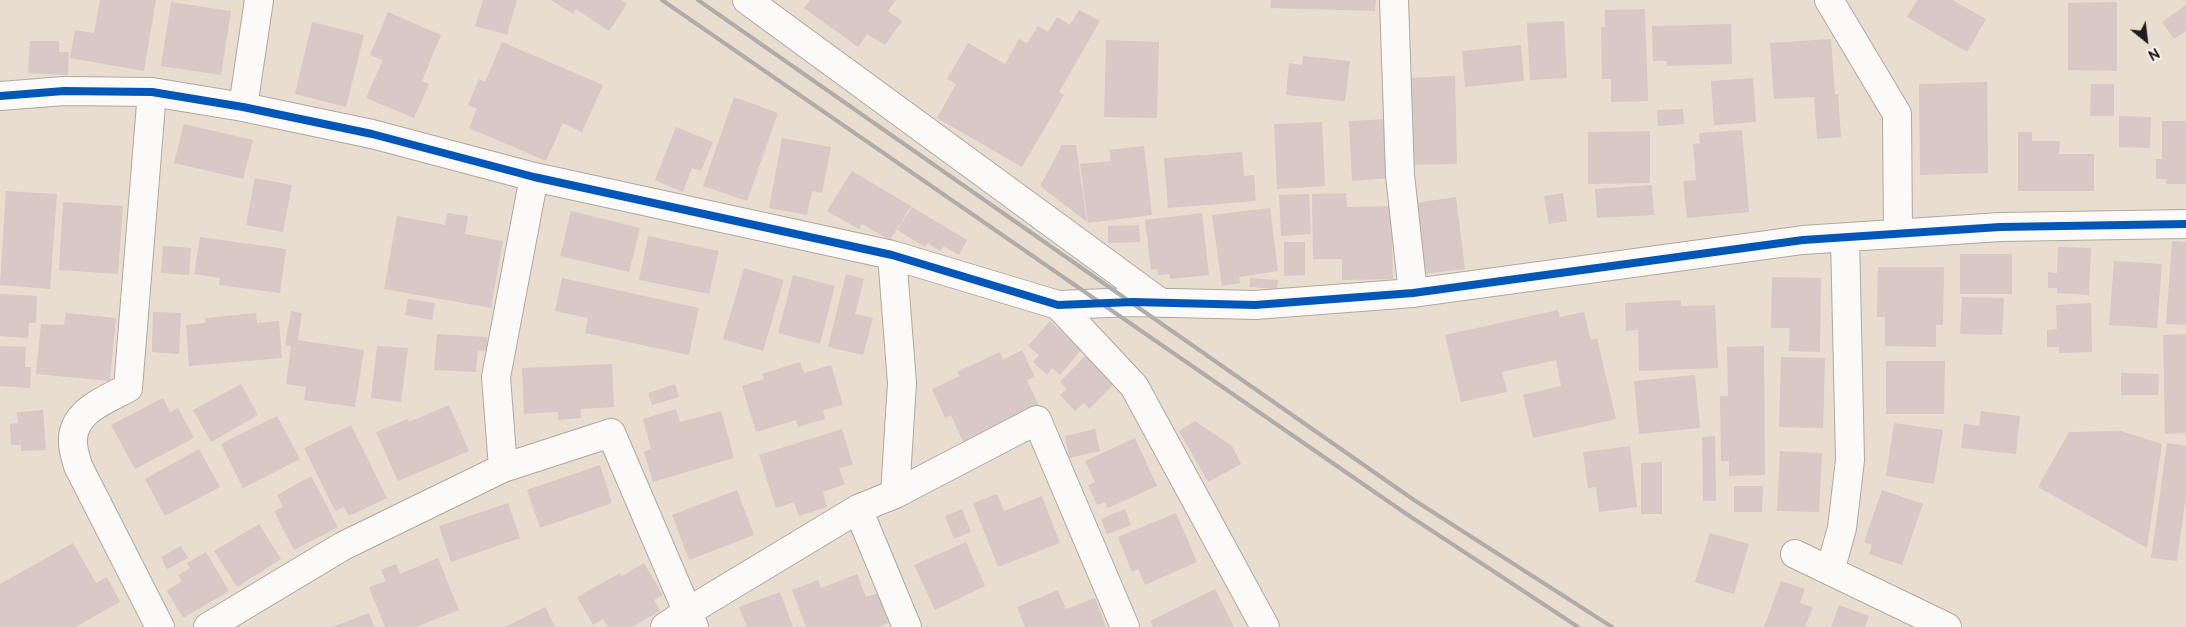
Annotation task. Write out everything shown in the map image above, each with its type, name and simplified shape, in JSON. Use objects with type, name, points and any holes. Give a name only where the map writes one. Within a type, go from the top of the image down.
[{"type":"street","points":[[243,107],[259,0]]},
{"type":"street","points":[[747,0],[1161,303]]},
{"type":"street","points":[[1394,0],[1400,175],[1413,293]]},
{"type":"street","points":[[1829,0],[1897,114],[1898,234]]},
{"type":"street","points":[[0,96],[64,91],[152,92],[243,107],[372,134],[534,177],[892,255],[1058,304],[1161,303],[1255,305],[1413,293],[1803,240],[2000,227],[2186,224]]},
{"type":"street","points":[[152,92],[128,388],[100,402],[79,418],[72,442],[78,466],[160,627]]},
{"type":"street","points":[[503,468],[496,377],[534,177]]},
{"type":"street","points":[[1830,571],[1842,528],[1850,460],[1845,238]]},
{"type":"street","points":[[892,255],[902,383],[895,494]]},
{"type":"street","points":[[1058,304],[1134,386],[1266,627]]},
{"type":"street","points":[[665,627],[691,619],[858,509],[895,494],[1037,420],[1125,627]]},
{"type":"street","points":[[208,627],[343,546],[503,468],[610,433],[691,619]]},
{"type":"street","points":[[858,509],[907,627]]},
{"type":"street","points":[[1795,554],[1947,627]]},
{"type":"building","points":[[100,0],[156,0],[144,71],[70,58],[75,30],[94,33]]},
{"type":"building","points":[[483,0],[517,0],[507,35],[475,26]]},
{"type":"building","points":[[551,0],[621,0],[627,4],[609,31],[576,9],[573,14]]},
{"type":"building","points":[[810,0],[896,0],[888,11],[902,21],[885,45],[867,34],[858,47],[804,8]]},
{"type":"building","points":[[1271,0],[1376,0],[1375,11],[1270,8]]},
{"type":"building","points":[[1917,0],[1952,0],[1986,19],[1967,52],[1907,17]]},
{"type":"building","points":[[171,2],[231,11],[221,75],[161,66]]},
{"type":"building","points":[[2117,2],[2117,71],[2068,70],[2068,3]]},
{"type":"building","points":[[2186,5],[2186,31],[2174,39],[2162,22]]},
{"type":"building","points":[[1645,9],[1648,101],[1611,102],[1611,79],[1602,79],[1601,27],[1605,27],[1605,10]]},
{"type":"building","points":[[1079,10],[1100,21],[1059,92],[1064,95],[1022,167],[937,118],[956,84],[947,79],[968,43],[1005,64],[1019,39],[1027,43],[1038,26],[1048,32],[1057,17],[1070,25]]},
{"type":"building","points":[[388,12],[441,35],[422,81],[429,84],[414,118],[366,98],[383,60],[370,55]]},
{"type":"building","points":[[1564,21],[1567,78],[1530,80],[1527,23]]},
{"type":"building","points":[[312,22],[364,35],[346,107],[295,94]]},
{"type":"building","points":[[1731,24],[1732,64],[1666,66],[1667,61],[1653,61],[1652,26]]},
{"type":"building","points":[[1831,39],[1835,94],[1838,94],[1841,137],[1817,139],[1814,97],[1774,99],[1770,43]]},
{"type":"building","points":[[1106,40],[1159,42],[1157,118],[1104,117]]},
{"type":"building","points":[[30,41],[59,41],[59,52],[69,52],[68,75],[28,73]]},
{"type":"building","points":[[502,42],[603,85],[582,132],[563,123],[546,161],[469,128],[477,109],[468,105],[479,79],[485,82]]},
{"type":"building","points":[[1521,45],[1524,81],[1465,87],[1462,51]]},
{"type":"building","points":[[1303,56],[1350,61],[1345,101],[1286,95],[1289,63],[1302,65]]},
{"type":"building","points":[[1455,76],[1457,164],[1409,165],[1408,78]]},
{"type":"building","points":[[1753,78],[1756,122],[1714,125],[1711,81]]},
{"type":"building","points":[[1987,82],[1988,173],[1920,175],[1919,84]]},
{"type":"building","points":[[2091,84],[2114,84],[2114,116],[2090,116]]},
{"type":"building","points":[[734,97],[778,113],[747,201],[703,186]]},
{"type":"building","points":[[1683,109],[1684,124],[1658,126],[1657,110]]},
{"type":"building","points":[[2119,116],[2151,117],[2150,148],[2119,147]]},
{"type":"building","points":[[1387,119],[1390,178],[1352,181],[1349,121]]},
{"type":"building","points":[[2162,121],[2186,121],[2186,184],[2166,184],[2167,179],[2156,179],[2156,159],[2162,159]]},
{"type":"building","points":[[1322,122],[1325,186],[1277,189],[1274,124]]},
{"type":"building","points":[[184,124],[253,140],[243,179],[174,163]]},
{"type":"building","points":[[676,127],[713,142],[701,171],[692,168],[683,192],[655,180]]},
{"type":"building","points":[[1742,130],[1749,212],[1687,218],[1683,181],[1696,180],[1693,144],[1700,143],[1699,133]]},
{"type":"building","points":[[1650,131],[1650,183],[1588,184],[1588,132]]},
{"type":"building","points":[[2018,132],[2032,132],[2032,141],[2060,141],[2059,154],[2094,154],[2094,191],[2018,191]]},
{"type":"building","points":[[782,138],[831,147],[822,193],[812,191],[807,215],[769,208]]},
{"type":"building","points":[[1062,145],[1076,145],[1087,222],[1040,186]]},
{"type":"building","points":[[1144,146],[1152,215],[1088,223],[1080,164],[1111,161],[1109,150]]},
{"type":"building","points":[[1242,152],[1244,176],[1254,175],[1256,201],[1168,208],[1164,158]]},
{"type":"building","points":[[852,171],[911,206],[890,240],[862,224],[859,229],[827,211]]},
{"type":"building","points":[[255,178],[292,185],[283,232],[246,225]]},
{"type":"building","points":[[1652,185],[1654,215],[1597,218],[1595,189]]},
{"type":"building","points":[[6,191],[57,194],[50,289],[0,285]]},
{"type":"building","points":[[1346,193],[1347,207],[1391,206],[1393,279],[1342,280],[1342,259],[1313,259],[1312,194]]},
{"type":"building","points":[[1563,193],[1567,221],[1549,224],[1544,196]]},
{"type":"building","points":[[1309,194],[1311,234],[1281,236],[1279,195]]},
{"type":"building","points":[[1456,197],[1465,269],[1424,274],[1415,203]]},
{"type":"building","points":[[63,202],[123,206],[118,274],[59,270]]},
{"type":"building","points":[[912,207],[967,240],[959,255],[944,246],[940,251],[928,243],[925,247],[897,230]]},
{"type":"building","points":[[1270,208],[1278,271],[1239,277],[1240,283],[1222,286],[1212,215]]},
{"type":"building","points":[[571,211],[640,228],[629,272],[560,256]]},
{"type":"building","points":[[447,213],[468,216],[465,234],[503,241],[491,308],[384,289],[397,216],[445,225]]},
{"type":"building","points":[[1202,213],[1209,275],[1170,279],[1170,274],[1158,275],[1157,269],[1151,270],[1145,220]]},
{"type":"building","points":[[1139,225],[1140,242],[1108,243],[1108,226]]},
{"type":"building","points":[[648,236],[719,251],[709,294],[639,280]]},
{"type":"building","points":[[200,237],[286,249],[280,293],[219,285],[220,278],[194,274]]},
{"type":"building","points":[[2172,241],[2186,242],[2186,325],[2166,324]]},
{"type":"building","points":[[1284,242],[1305,242],[1305,275],[1284,276]]},
{"type":"building","points":[[163,246],[191,248],[189,275],[161,273]]},
{"type":"building","points":[[2058,247],[2091,248],[2089,295],[2057,293],[2057,288],[2048,288],[2048,272],[2057,273]]},
{"type":"building","points":[[1960,254],[2012,254],[2012,294],[1960,294]]},
{"type":"building","points":[[2114,261],[2162,264],[2157,328],[2109,325]]},
{"type":"building","points":[[1878,267],[1944,267],[1943,325],[1936,325],[1936,347],[1885,346],[1885,317],[1877,317]]},
{"type":"building","points":[[744,268],[784,280],[763,351],[723,339]]},
{"type":"building","points":[[846,274],[864,279],[855,314],[873,318],[863,355],[828,347]]},
{"type":"building","points":[[793,275],[835,286],[820,344],[778,333]]},
{"type":"building","points":[[1772,277],[1821,278],[1820,352],[1789,351],[1790,328],[1771,328]]},
{"type":"building","points":[[562,278],[699,308],[689,355],[585,333],[588,318],[555,311]]},
{"type":"building","points":[[1250,278],[1278,280],[1277,289],[1250,287]]},
{"type":"building","points":[[0,294],[37,296],[36,323],[29,323],[28,338],[0,336]]},
{"type":"building","points":[[1962,297],[2004,298],[2002,335],[1960,334]]},
{"type":"building","points":[[408,299],[435,303],[432,320],[405,315]]},
{"type":"building","points":[[1681,300],[1681,306],[1715,305],[1718,368],[1639,371],[1638,330],[1626,331],[1625,303]]},
{"type":"building","points":[[2091,303],[2092,352],[2059,353],[2059,347],[2047,347],[2047,330],[2057,329],[2056,305]]},
{"type":"building","points":[[1558,310],[1560,317],[1584,312],[1591,340],[1597,338],[1616,419],[1533,438],[1523,395],[1561,386],[1556,360],[1502,372],[1507,392],[1461,402],[1445,335]]},
{"type":"building","points":[[291,311],[302,313],[298,340],[364,350],[355,407],[304,400],[306,387],[286,384],[291,346],[285,345]]},
{"type":"building","points":[[153,312],[181,313],[179,354],[152,352]]},
{"type":"building","points":[[66,313],[116,318],[110,381],[36,374],[41,324],[64,325]]},
{"type":"building","points":[[256,313],[257,323],[279,321],[282,358],[189,366],[186,325],[206,323],[205,318]]},
{"type":"building","points":[[1050,321],[1081,350],[1060,375],[1052,368],[1047,375],[1033,362],[1039,355],[1028,346]]},
{"type":"building","points":[[437,334],[487,337],[487,351],[478,350],[476,372],[434,370]]},
{"type":"building","points":[[2186,334],[2186,433],[2165,434],[2163,335]]},
{"type":"building","points":[[0,346],[26,347],[25,367],[31,367],[30,388],[0,386]]},
{"type":"building","points":[[377,346],[408,348],[401,402],[371,398]]},
{"type":"building","points":[[1764,346],[1765,475],[1729,476],[1729,461],[1721,461],[1720,396],[1728,396],[1727,347]]},
{"type":"building","points":[[1022,350],[1035,377],[1027,380],[1039,406],[963,442],[951,415],[945,418],[932,389],[960,376],[957,372],[1000,352],[1003,360]]},
{"type":"building","points":[[1086,355],[1115,383],[1089,409],[1084,403],[1075,411],[1060,395],[1067,389],[1060,382]]},
{"type":"building","points":[[1781,357],[1825,358],[1823,428],[1779,427]]},
{"type":"building","points":[[1886,361],[1945,361],[1944,414],[1886,414]]},
{"type":"building","points":[[800,362],[804,373],[831,365],[843,405],[823,410],[825,419],[798,427],[796,420],[756,432],[742,386],[764,379],[762,374]]},
{"type":"building","points":[[612,364],[614,407],[581,409],[581,418],[558,420],[558,412],[524,414],[522,368]]},
{"type":"building","points":[[2121,373],[2159,374],[2158,395],[2121,395]]},
{"type":"building","points":[[1695,375],[1700,428],[1639,434],[1634,381]]},
{"type":"building","points":[[241,384],[258,415],[211,442],[193,410]]},
{"type":"building","points":[[675,384],[679,397],[652,405],[648,393]]},
{"type":"building","points":[[163,398],[170,412],[178,408],[194,438],[135,469],[111,425]]},
{"type":"building","points":[[449,405],[469,451],[398,481],[376,432],[408,419],[409,422]]},
{"type":"building","points":[[676,409],[680,422],[721,411],[734,458],[653,482],[644,452],[651,449],[643,419]]},
{"type":"building","points":[[43,410],[46,450],[21,451],[21,445],[11,445],[10,424],[18,423],[17,412]]},
{"type":"building","points":[[1981,411],[2020,416],[2016,454],[1961,448],[1964,424],[1979,426]]},
{"type":"building","points":[[277,416],[300,459],[243,488],[221,444]]},
{"type":"building","points":[[1195,421],[1232,446],[1241,464],[1208,482],[1179,431]]},
{"type":"building","points":[[1894,423],[1943,430],[1934,484],[1886,476]]},
{"type":"building","points":[[351,425],[387,498],[349,516],[344,507],[335,511],[304,448]]},
{"type":"building","points":[[842,429],[853,465],[839,468],[845,484],[823,492],[827,507],[799,516],[794,502],[776,508],[759,455]]},
{"type":"building","points":[[1095,429],[1100,451],[1069,458],[1065,436]]},
{"type":"building","points":[[2121,431],[2162,444],[2147,548],[2038,487],[2069,432]]},
{"type":"building","points":[[1715,436],[1716,501],[1703,501],[1702,437]]},
{"type":"building","points":[[1135,438],[1157,486],[1108,508],[1105,502],[1097,505],[1088,485],[1095,482],[1085,461]]},
{"type":"building","points":[[2167,443],[2186,446],[2186,495],[2177,561],[2151,558]]},
{"type":"building","points":[[1630,446],[1637,507],[1599,512],[1596,487],[1588,488],[1583,452]]},
{"type":"building","points":[[199,449],[220,487],[165,516],[145,479]]},
{"type":"building","points":[[1780,451],[1822,453],[1819,512],[1777,511]]},
{"type":"building","points":[[1662,462],[1662,514],[1641,514],[1641,463]]},
{"type":"building","points":[[600,465],[612,503],[540,528],[527,490]]},
{"type":"building","points":[[311,476],[338,527],[294,550],[274,511],[283,507],[277,495]]},
{"type":"building","points":[[1734,486],[1763,486],[1762,512],[1734,512]]},
{"type":"building","points":[[737,490],[754,535],[689,560],[672,515]]},
{"type":"building","points":[[1882,490],[1923,504],[1902,565],[1869,554],[1872,545],[1864,542]]},
{"type":"building","points":[[997,494],[1004,511],[1042,496],[1060,543],[998,567],[973,503]]},
{"type":"building","points":[[508,503],[520,538],[451,562],[439,526]]},
{"type":"building","points":[[962,509],[971,532],[954,539],[945,516]]},
{"type":"building","points":[[1125,509],[1131,525],[1107,534],[1101,519]]},
{"type":"building","points":[[1176,513],[1197,562],[1145,585],[1138,569],[1132,572],[1118,537]]},
{"type":"building","points":[[259,524],[281,559],[237,587],[214,551]]},
{"type":"building","points":[[1710,533],[1749,544],[1734,594],[1695,582]]},
{"type":"building","points":[[966,542],[985,586],[935,610],[914,565]]},
{"type":"building","points":[[73,543],[96,583],[107,577],[120,602],[75,627],[0,627],[0,584]]},
{"type":"building","points":[[181,546],[188,558],[167,569],[161,557]]},
{"type":"building","points":[[206,552],[229,591],[183,618],[167,591],[182,581],[178,575],[190,568],[187,563]]},
{"type":"building","points":[[438,558],[459,610],[416,627],[385,627],[369,587],[386,581],[381,570],[396,564],[400,574]]},
{"type":"building","points":[[644,563],[663,595],[654,600],[660,611],[632,627],[608,627],[603,619],[593,625],[577,597],[620,573],[622,576]]},
{"type":"building","points":[[857,574],[866,597],[878,593],[889,623],[877,627],[806,627],[792,590],[818,580],[821,588]]},
{"type":"building","points":[[1781,581],[1805,589],[1800,603],[1813,607],[1805,627],[1764,627]]},
{"type":"building","points":[[1215,589],[1234,627],[1153,627],[1150,621]]},
{"type":"building","points":[[1058,590],[1066,609],[1095,598],[1106,627],[1025,627],[1017,607]]},
{"type":"building","points":[[780,592],[793,627],[747,627],[739,607]]},
{"type":"building","points":[[1839,605],[1869,616],[1865,627],[1831,627]]},
{"type":"building","points":[[545,607],[555,627],[505,627]]},
{"type":"building","points":[[369,613],[374,627],[332,627]]},
{"type":"railway","points":[[662,0],[1405,513],[1578,627]]},
{"type":"railway","points":[[698,0],[1414,500],[1612,627]]},
{"type":"cycle path","points":[[0,96],[64,91],[152,92],[243,107],[372,134],[534,177],[892,255],[1058,305],[1133,302],[1255,305],[1413,293],[1803,240],[2000,227],[2186,224]]}]
